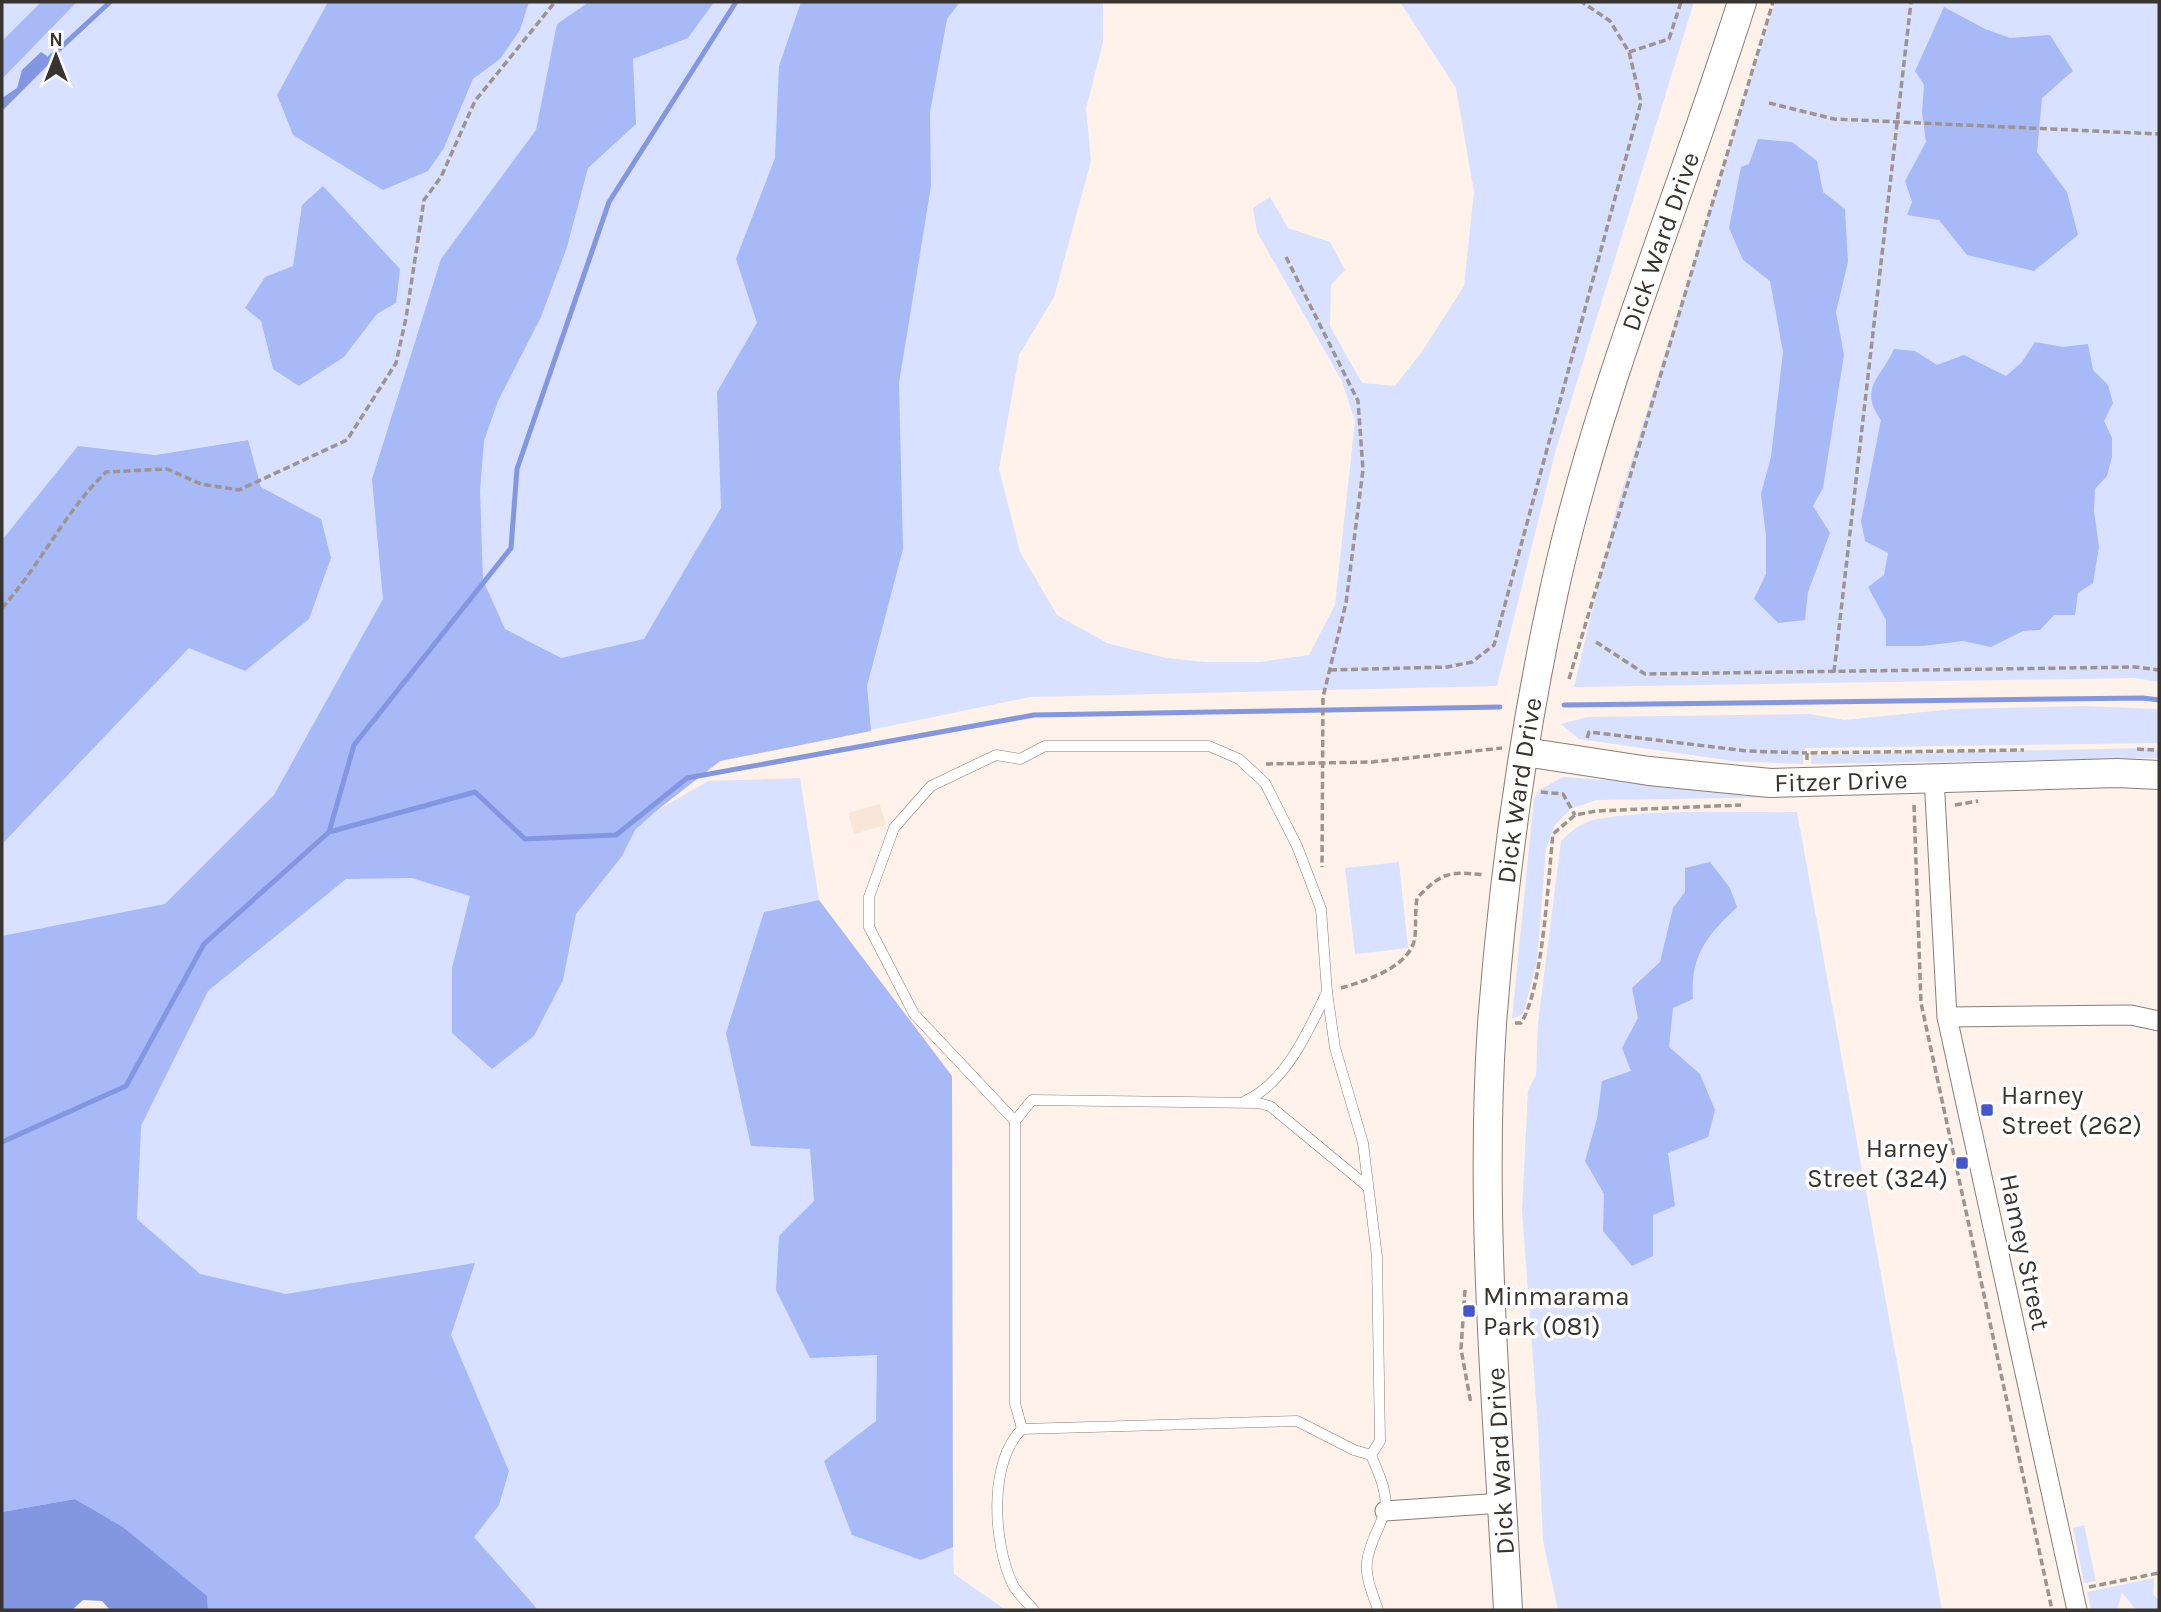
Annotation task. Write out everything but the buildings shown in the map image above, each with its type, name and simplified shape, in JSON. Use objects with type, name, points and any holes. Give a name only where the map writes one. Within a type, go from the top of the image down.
[{"type":"street","name":"Dick Ward Drive","points":[[1508,1610],[1489,1189],[1493,1023],[1513,750],[1533,706],[1554,592],[1590,449],[1742,2]]},
{"type":"street","name":"Fitzer Drive","points":[[1513,750],[1662,772],[1770,783],[1807,767],[1934,777],[2159,775]]},
{"type":"street","name":"Hamey Street","points":[[1934,777],[1947,1017],[2077,1610]]},
{"type":"street","points":[[1947,1017],[2131,1016],[2159,1021]]},
{"type":"street","points":[[1385,1511],[1502,1503]]},
{"type":"lane","points":[[1015,1121],[914,1014],[869,927],[869,897],[894,828],[931,786],[996,755],[1020,759],[1045,746],[1209,747],[1224,751],[1265,783],[1297,846],[1321,909],[1327,992],[1335,1048],[1363,1143],[1377,1257],[1380,1441],[1371,1455]]},
{"type":"lane","points":[[1244,1101],[1268,1087],[1286,1063],[1327,992]]},
{"type":"lane","points":[[1022,1429],[1015,1403],[1015,1121],[1032,1100],[1244,1101],[1270,1106],[1368,1187]]},
{"type":"lane","points":[[1034,1610],[1014,1586],[1000,1546],[1000,1467],[1009,1441],[1022,1429],[1297,1422],[1354,1450],[1371,1455]]},
{"type":"lane","points":[[1371,1455],[1383,1487],[1385,1511],[1371,1543],[1367,1564],[1368,1580],[1378,1610]]},
{"type":"path","points":[[2,608],[22,586],[91,486],[106,472],[167,469],[201,484],[239,490],[347,440],[396,363],[406,318],[424,200],[440,177],[475,101],[555,2]]},
{"type":"path","points":[[1329,670],[1447,667],[1472,662],[1494,645],[1641,102],[1629,52],[1610,21],[1582,2]]},
{"type":"path","points":[[1629,52],[1669,38],[1681,2]]},
{"type":"path","points":[[1569,679],[1773,2]]},
{"type":"path","points":[[1834,671],[1911,2]]},
{"type":"path","points":[[1769,103],[1834,119],[2159,134]]},
{"type":"path","points":[[1286,257],[1358,401],[1363,470],[1346,603],[1323,703],[1322,869]]},
{"type":"path","points":[[1595,642],[1645,674],[2135,667],[2159,670]]},
{"type":"path","points":[[1586,740],[1589,732],[1747,751],[1807,767],[2038,750]]},
{"type":"path","points":[[2133,749],[2159,751]]},
{"type":"path","points":[[1252,771],[1266,764],[1372,762],[1513,750]]},
{"type":"path","points":[[1563,793],[1567,786]]},
{"type":"path","points":[[1538,792],[1563,793]]},
{"type":"path","points":[[1563,793],[1574,815]]},
{"type":"path","points":[[1493,1023],[1521,1023],[1528,1013],[1535,982],[1553,834],[1574,815],[1654,807],[1745,805]]},
{"type":"path","points":[[1327,992],[1370,979],[1408,954],[1415,938],[1417,898],[1437,877],[1455,872],[1485,875]]},
{"type":"path","points":[[2087,1588],[2159,1573]]},
{"type":"shaded area","points":[[2,2],[41,2],[2,42]]},
{"type":"shaded area","points":[[41,2],[77,2],[2,79],[2,41]]},
{"type":"shaded area","points":[[77,2],[328,2],[277,95],[293,135],[335,158],[444,148],[473,79],[500,59],[520,30],[529,2],[1103,2],[1103,42],[1086,109],[1091,161],[1054,297],[1019,355],[999,469],[1020,552],[1057,615],[1107,643],[1167,658],[1205,662],[1260,662],[1309,655],[1335,605],[1355,421],[1342,381],[1257,232],[1253,208],[1270,197],[1288,228],[1330,242],[1345,270],[1331,285],[1330,326],[1362,383],[1395,386],[1421,353],[1464,286],[1474,192],[1456,88],[1400,2],[1694,2],[1555,453],[1497,686],[1030,697],[720,761],[671,774],[656,811],[708,781],[800,778],[819,900],[764,912],[810,1149],[814,1201],[780,1236],[877,1355],[877,1421],[824,1461],[921,1560],[953,1547],[954,1574],[1006,1610],[208,1610],[206,1596],[123,1527],[75,1499],[2,1512],[2,840],[190,647],[245,671],[321,519],[261,487],[247,440],[155,455],[78,447],[2,540],[2,79]],"holes":[[[302,205],[396,303],[377,314],[344,357],[273,369],[261,321],[246,307],[265,277],[293,266]]]},
{"type":"shaded area","points":[[328,2],[529,2],[520,30],[500,59],[473,79],[444,148],[428,171],[383,190],[293,135],[277,95]]},
{"type":"shaded area","points":[[589,2],[714,2],[688,38],[633,59],[636,124],[588,168],[567,247],[541,317],[498,401],[484,441],[480,490],[483,580],[505,629],[561,658],[644,639],[721,508],[717,392],[757,323],[736,259],[775,158],[779,66],[801,2],[960,2],[947,19],[930,112],[931,186],[899,383],[903,549],[867,686],[871,731],[720,761],[655,812],[635,830],[622,856],[576,914],[563,980],[534,1036],[492,1069],[452,1033],[452,968],[470,896],[412,878],[346,879],[208,991],[141,1126],[137,1219],[200,1274],[286,1294],[475,1263],[451,1335],[509,1471],[499,1505],[474,1537],[538,1610],[208,1610],[206,1596],[123,1527],[75,1499],[2,1512],[2,936],[165,904],[274,795],[383,599],[372,479],[441,259],[536,130],[557,24]]},
{"type":"shaded area","points":[[1775,2],[2159,2],[2159,682],[2135,678],[1574,687],[1616,510]]},
{"type":"shaded area","points":[[1944,7],[1985,29],[2010,38],[2050,35],[2073,71],[2042,98],[2037,152],[2067,192],[2078,235],[2034,271],[1967,255],[1939,220],[1907,215],[1912,202],[1905,181],[1926,142],[1922,112],[1924,85],[1915,71]]},
{"type":"shaded area","points":[[41,52],[47,56],[49,64],[2,111],[2,98],[17,88],[22,70]]},
{"type":"shaded area","points":[[1758,139],[1792,142],[1817,161],[1823,192],[1845,209],[1848,262],[1836,312],[1844,355],[1823,488],[1813,506],[1830,533],[1808,592],[1805,620],[1778,623],[1754,599],[1766,574],[1766,536],[1761,494],[1771,457],[1783,352],[1770,281],[1743,260],[1729,228],[1741,167],[1749,164]]},
{"type":"shaded area","points":[[323,186],[400,269],[396,303],[377,314],[344,357],[299,386],[273,369],[261,321],[245,308],[265,277],[293,266],[302,205]]},
{"type":"shaded area","points":[[2035,342],[2063,347],[2088,344],[2093,370],[2108,385],[2113,403],[2104,421],[2112,438],[2112,457],[2107,476],[2095,489],[2094,511],[2099,547],[2093,583],[2078,593],[2075,615],[2054,615],[2040,630],[2023,631],[1991,647],[1963,641],[1923,646],[1886,646],[1886,620],[1868,587],[1884,575],[1888,553],[1865,541],[1861,521],[1881,420],[1874,409],[1872,399],[1874,383],[1894,349],[1915,351],[1937,365],[1964,355],[2006,376],[2022,362]]},
{"type":"shaded area","points":[[248,440],[261,487],[321,519],[331,558],[309,619],[245,671],[189,648],[2,844],[2,540],[78,446],[155,455]]},
{"type":"shaded area","points":[[2084,706],[2159,709],[2159,743],[1806,748],[1803,751],[1803,764],[1733,761],[1579,739],[1561,724],[1587,717],[1810,714],[1844,720],[1954,709]]},
{"type":"shaded area","points":[[2147,748],[2159,750],[2159,758],[1811,764],[1811,755]]},
{"type":"shaded area","points":[[1563,777],[1803,794],[1804,797],[1597,800],[1572,808],[1554,826],[1546,849],[1537,961],[1523,1014],[1512,1019],[1534,798],[1539,790]]},
{"type":"shaded area","points":[[880,804],[886,825],[854,834],[848,813]]},
{"type":"shaded area","points":[[1672,812],[1797,812],[1942,1610],[1558,1610],[1543,1541],[1538,1427],[1522,1210],[1528,1090],[1536,1075],[1538,1023],[1561,841],[1573,830],[1597,819]]},
{"type":"shaded area","points":[[1399,862],[1408,948],[1355,954],[1345,868]]},
{"type":"shaded area","points":[[1710,862],[1730,888],[1737,907],[1717,927],[1703,947],[1694,970],[1693,999],[1673,1008],[1669,1047],[1700,1074],[1715,1110],[1708,1137],[1668,1153],[1675,1206],[1653,1215],[1653,1256],[1632,1266],[1603,1231],[1604,1194],[1585,1161],[1597,1119],[1602,1081],[1631,1071],[1622,1048],[1638,1018],[1632,988],[1660,962],[1673,908],[1685,892],[1685,868]]},
{"type":"shaded area","points":[[819,900],[952,1076],[953,1547],[921,1560],[852,1535],[824,1461],[876,1421],[877,1355],[810,1358],[776,1290],[779,1236],[814,1201],[810,1149],[751,1146],[726,1033],[764,912]]},
{"type":"shaded area","points":[[75,1499],[123,1527],[207,1596],[208,1610],[110,1610],[102,1601],[83,1600],[72,1610],[2,1610],[2,1512]]},
{"type":"shaded area","points":[[2084,1525],[2096,1581],[2084,1583],[2073,1528]]},
{"type":"shaded area","points":[[2154,1578],[2153,1594],[2159,1601],[2159,1610],[2136,1610],[2122,1592],[2117,1610],[2091,1610],[2087,1592]]},
{"type":"waterway","points":[[43,64],[110,2]]},
{"type":"waterway","points":[[2,1142],[126,1086],[204,944],[329,832],[354,745],[511,548],[517,469],[609,202],[736,2]]},
{"type":"waterway","points":[[1564,705],[2143,698],[2159,700]]},
{"type":"waterway","points":[[329,832],[475,792],[525,839],[616,835],[687,778],[1034,715],[1500,707]]},
{"type":"place","name":"Harney Street (262)","points":[[1987,1110]]},
{"type":"place","name":"Harney Street (324)","points":[[1962,1163]]},
{"type":"place","name":"Minmarama Park (081)","points":[[1469,1311]]}]
